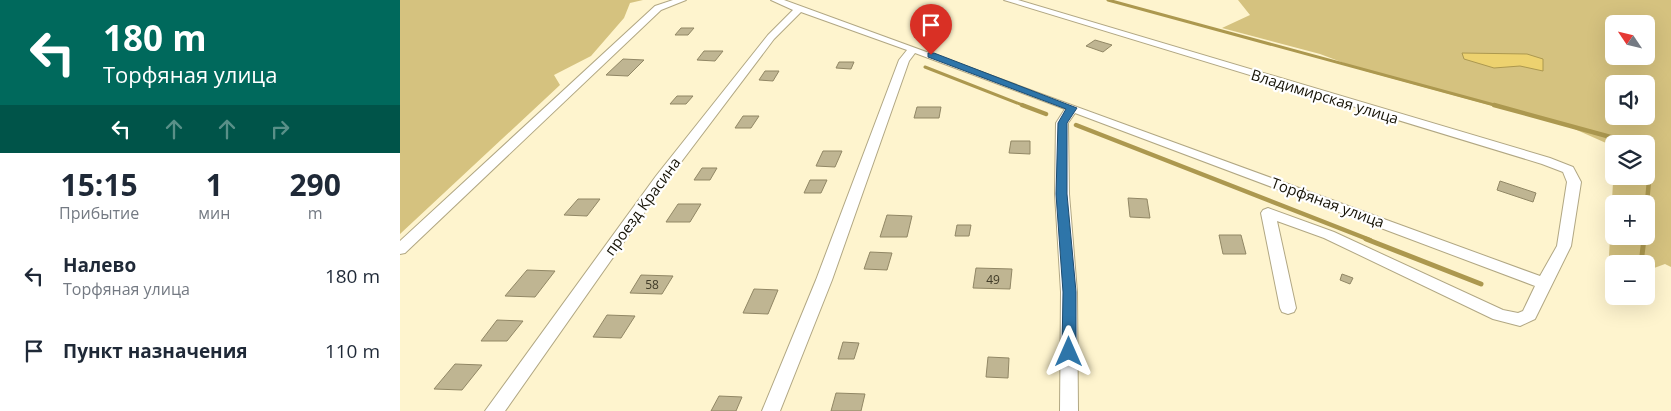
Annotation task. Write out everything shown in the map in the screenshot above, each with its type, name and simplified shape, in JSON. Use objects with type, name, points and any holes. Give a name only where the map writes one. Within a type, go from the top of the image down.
[{"type":"street","points":[[400,249],[658,8],[682,0]]},
{"type":"street","name":"Торфяная улица","points":[[775,0],[913,48],[1544,282]]},
{"type":"street","name":"Владимирская улица","points":[[1008,0],[1546,161],[1568,170],[1574,182],[1564,246],[1544,282]]},
{"type":"street","name":"проезд Красина","points":[[494,411],[661,179],[771,36],[799,9]]},
{"type":"street","points":[[771,411],[824,280],[904,60],[913,48]]},
{"type":"street","points":[[1069,411],[1069,292],[1062,194],[1062,123],[1072,108]]},
{"type":"street","points":[[1288,308],[1268,213],[1329,235],[1499,316],[1520,320],[1529,315],[1544,282]]},
{"type":"shaded area","points":[[400,0],[643,0],[630,3],[624,18],[591,56],[554,75],[560,85],[400,234]]},
{"type":"shaded area","points":[[1238,0],[1671,0],[1671,267],[1665,264],[1655,268],[1655,255],[1609,255],[1610,245],[1655,245],[1655,195],[1612,195],[1613,185],[1655,185],[1655,135],[1605,135],[1605,143],[1570,127],[1365,71],[1320,54],[1222,28],[1250,15]]},
{"type":"shaded area","points":[[1462,53],[1527,54],[1543,59],[1543,71],[1520,66],[1494,68],[1464,59]]},
{"type":"building","points":[[681,28],[694,28],[688,35],[675,35]]},
{"type":"building","points":[[927,30],[934,33],[938,31],[944,33],[929,43],[914,37]]},
{"type":"building","points":[[1095,40],[1112,45],[1103,52],[1086,46]]},
{"type":"building","points":[[704,51],[723,51],[715,61],[697,60]]},
{"type":"building","points":[[623,59],[644,60],[628,76],[606,75]]},
{"type":"building","points":[[839,62],[854,62],[851,69],[836,68]]},
{"type":"building","points":[[765,71],[779,71],[773,81],[759,80]]},
{"type":"building","points":[[677,96],[693,96],[686,104],[670,104]]},
{"type":"building","points":[[917,107],[941,107],[939,118],[914,118]]},
{"type":"building","points":[[743,116],[759,116],[751,128],[735,128]]},
{"type":"building","points":[[1011,141],[1030,141],[1030,154],[1009,153]]},
{"type":"building","points":[[823,151],[842,151],[835,167],[816,166]]},
{"type":"building","points":[[702,168],[717,168],[710,180],[694,180]]},
{"type":"building","points":[[810,180],[827,180],[821,193],[804,193]]},
{"type":"building","points":[[1500,181],[1536,193],[1533,202],[1497,190]]},
{"type":"building","points":[[1128,198],[1147,199],[1150,218],[1130,217]]},
{"type":"building","points":[[578,199],[600,199],[587,216],[564,215]]},
{"type":"building","points":[[678,204],[701,204],[690,222],[666,222]]},
{"type":"building","points":[[887,215],[912,216],[907,237],[880,237]]},
{"type":"building","points":[[957,225],[971,225],[969,236],[955,236]]},
{"type":"building","points":[[1219,235],[1241,235],[1246,254],[1223,254]]},
{"type":"building","points":[[870,252],[892,253],[887,270],[864,269]]},
{"type":"building","points":[[976,268],[1012,269],[1010,289],[973,288]]},
{"type":"building","points":[[527,270],[555,271],[535,297],[505,296]]},
{"type":"building","points":[[1342,274],[1353,278],[1350,284],[1340,280]]},
{"type":"building","points":[[641,275],[673,276],[662,294],[630,293]]},
{"type":"building","points":[[754,289],[778,290],[768,314],[743,313]]},
{"type":"building","points":[[607,315],[635,316],[621,338],[593,337]]},
{"type":"building","points":[[497,320],[523,321],[507,341],[481,341]]},
{"type":"building","points":[[843,342],[859,343],[854,359],[838,359]]},
{"type":"building","points":[[988,357],[1009,358],[1008,378],[986,377]]},
{"type":"building","points":[[455,364],[482,365],[462,390],[434,389]]},
{"type":"building","points":[[836,393],[865,394],[861,411],[831,411]]},
{"type":"building","points":[[719,396],[742,397],[736,411],[711,411]]},
{"type":"waterway","points":[[1108,0],[1498,106]]},
{"type":"waterway","points":[[925,67],[1025,106]]},
{"type":"waterway","points":[[1022,105],[1046,114]]},
{"type":"waterway","points":[[1494,105],[1605,135]]},
{"type":"waterway","points":[[1076,125],[1370,240]]},
{"type":"waterway","points":[[1648,195],[1649,185]]},
{"type":"waterway","points":[[1366,239],[1481,284]]},
{"type":"waterway","points":[[1642,255],[1643,245]]},
{"type":"route","points":[[931,55],[1072,108],[1062,123],[1062,194],[1069,292],[1069,352]]}]
